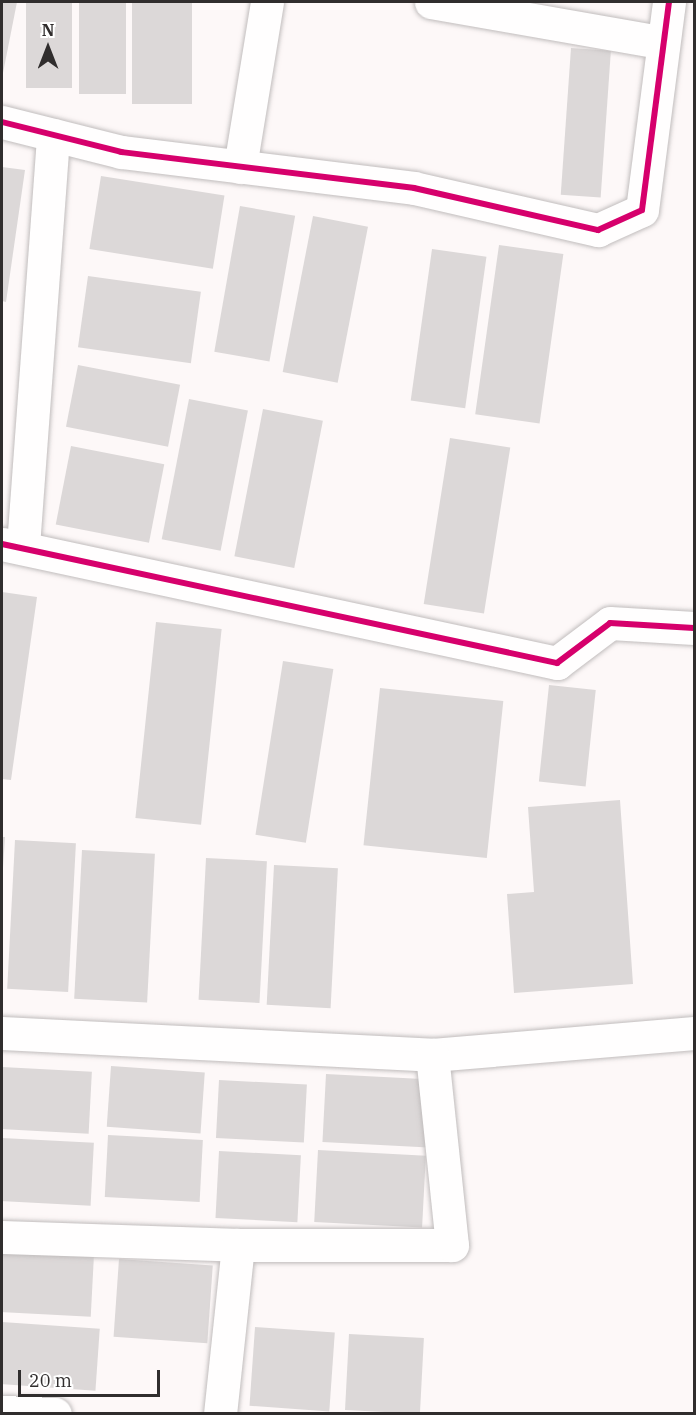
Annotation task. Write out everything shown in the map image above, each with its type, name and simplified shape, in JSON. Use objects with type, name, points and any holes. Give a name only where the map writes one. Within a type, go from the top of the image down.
[{"type":"street","points":[[240,167],[267,2]]},
{"type":"street","points":[[431,2],[661,42]]},
{"type":"street","points":[[2,122],[121,152],[414,188],[598,230],[642,210],[661,42],[669,2]]},
{"type":"street","points":[[53,135],[12,545],[557,663],[610,623],[694,628]]},
{"type":"street","points":[[2,1034],[432,1055],[694,1033]]},
{"type":"street","points":[[2,1237],[238,1245],[452,1245],[432,1055]]},
{"type":"street","points":[[220,1413],[238,1245]]},
{"type":"street","points":[[2,1412],[55,1413]]},
{"type":"building","points":[[2,2],[17,2],[3,73],[2,73]]},
{"type":"building","points":[[26,2],[72,2],[72,88],[26,88]]},
{"type":"building","points":[[79,2],[126,2],[126,94],[79,94]]},
{"type":"building","points":[[132,2],[192,2],[192,104],[132,104]]},
{"type":"building","points":[[571,48],[611,51],[601,197],[561,195]]},
{"type":"building","points":[[2,167],[25,170],[6,302],[2,301]]},
{"type":"building","points":[[101,176],[224,196],[213,269],[89,249]]},
{"type":"building","points":[[240,206],[295,216],[269,361],[214,352]]},
{"type":"building","points":[[313,216],[368,227],[338,383],[283,372]]},
{"type":"building","points":[[499,245],[563,254],[540,423],[475,414]]},
{"type":"building","points":[[432,249],[486,257],[465,408],[411,401]]},
{"type":"building","points":[[88,276],[201,292],[191,363],[78,347]]},
{"type":"building","points":[[78,365],[180,385],[168,447],[66,427]]},
{"type":"building","points":[[189,399],[248,410],[221,551],[162,539]]},
{"type":"building","points":[[263,409],[323,421],[294,568],[234,556]]},
{"type":"building","points":[[450,438],[510,448],[484,613],[424,604]]},
{"type":"building","points":[[71,446],[164,464],[149,543],[56,525]]},
{"type":"building","points":[[2,592],[37,597],[11,780],[2,779]]},
{"type":"building","points":[[156,622],[222,629],[201,825],[135,818]]},
{"type":"building","points":[[283,661],[333,669],[306,843],[255,835]]},
{"type":"building","points":[[549,685],[596,690],[586,786],[539,781]]},
{"type":"building","points":[[380,688],[503,701],[487,858],[363,845]]},
{"type":"building","points":[[620,800],[633,984],[514,993],[507,894],[534,892],[528,807]]},
{"type":"building","points":[[2,837],[5,837],[3,868],[2,868]]},
{"type":"building","points":[[15,840],[76,843],[68,992],[7,989]]},
{"type":"building","points":[[82,850],[155,854],[147,1003],[74,999]]},
{"type":"building","points":[[206,858],[267,861],[259,1003],[199,1000]]},
{"type":"building","points":[[274,865],[338,868],[331,1008],[267,1005]]},
{"type":"building","points":[[111,1066],[205,1073],[201,1133],[107,1127]]},
{"type":"building","points":[[2,1067],[92,1072],[89,1134],[2,1129]]},
{"type":"building","points":[[326,1074],[432,1080],[428,1147],[322,1142]]},
{"type":"building","points":[[219,1080],[307,1085],[304,1143],[216,1138]]},
{"type":"building","points":[[108,1135],[203,1140],[200,1202],[105,1197]]},
{"type":"building","points":[[2,1138],[94,1143],[91,1206],[2,1201]]},
{"type":"building","points":[[318,1150],[426,1156],[422,1228],[314,1222]]},
{"type":"building","points":[[219,1151],[301,1155],[297,1222],[215,1218]]},
{"type":"building","points":[[2,1252],[94,1257],[91,1317],[2,1312]]},
{"type":"building","points":[[119,1259],[213,1266],[207,1343],[114,1337]]},
{"type":"building","points":[[2,1322],[100,1329],[95,1391],[2,1384]]},
{"type":"building","points":[[255,1327],[335,1333],[329,1411],[249,1406]]},
{"type":"building","points":[[349,1334],[424,1338],[420,1414],[345,1410]]},
{"type":"cycle path","points":[[2,122],[121,152],[414,188],[598,230],[642,210],[669,2]]},
{"type":"cycle path","points":[[2,544],[557,663],[610,623],[694,628]]}]
